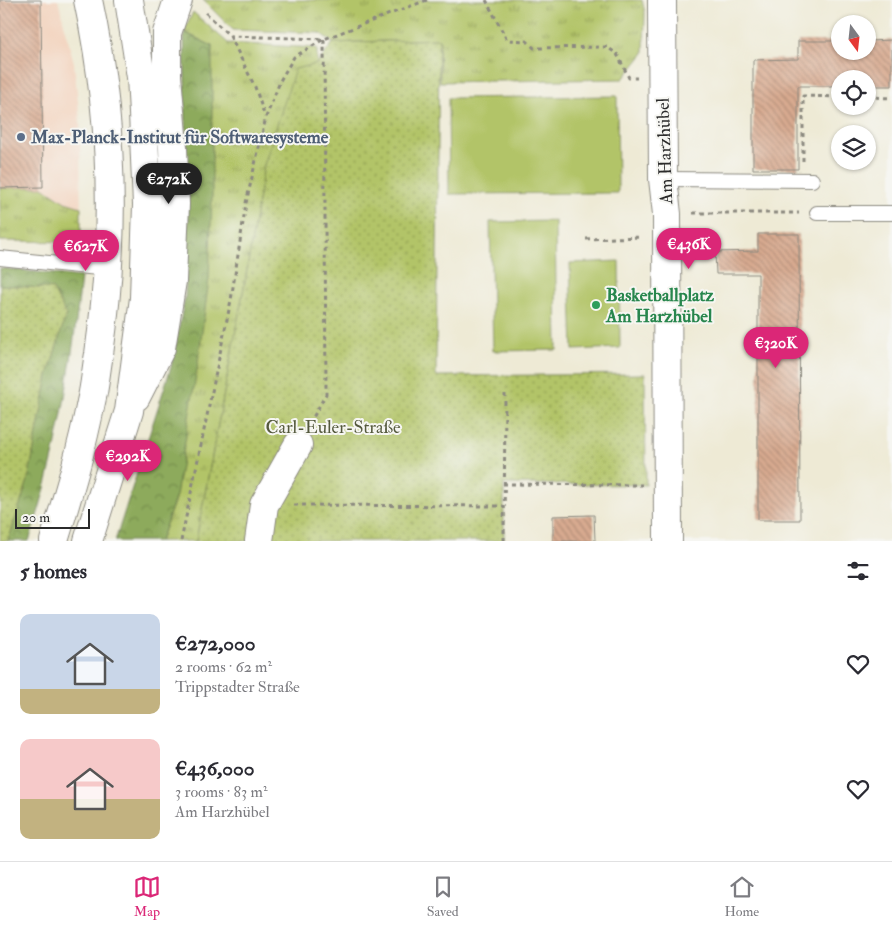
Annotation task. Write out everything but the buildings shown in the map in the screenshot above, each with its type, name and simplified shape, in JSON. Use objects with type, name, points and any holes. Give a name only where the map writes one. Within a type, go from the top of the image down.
[{"type":"main road","points":[[54,541],[92,402],[103,325],[108,269],[109,184],[107,122],[95,34],[88,0]]},
{"type":"main road","points":[[129,0],[141,77],[147,205],[144,298],[129,411]]},
{"type":"main road","points":[[88,541],[129,411],[161,348],[172,281],[175,204],[174,147],[167,76],[166,33],[178,0]]},
{"type":"main road","name":"Am Harzhübel","points":[[662,0],[663,179],[667,214],[668,541]]},
{"type":"main road","points":[[259,541],[264,505],[298,445]]},
{"type":"lane","points":[[663,179],[812,180]]},
{"type":"lane","points":[[817,213],[892,213]]},
{"type":"lane","points":[[0,258],[108,269]]},
{"type":"path","points":[[181,541],[231,300],[246,203],[266,117],[281,79],[294,57],[324,39],[427,0]]},
{"type":"path","points":[[486,0],[507,40],[527,41],[534,48],[607,47],[617,54],[629,78],[663,78]]},
{"type":"path","points":[[206,13],[230,36],[251,78],[266,117]]},
{"type":"path","points":[[230,36],[324,39]]},
{"type":"path","points":[[298,445],[326,394],[324,39]]},
{"type":"path","points":[[803,162],[803,96],[831,97]]},
{"type":"path","points":[[876,98],[892,98]]},
{"type":"path","points":[[687,214],[817,213]]},
{"type":"path","points":[[586,239],[667,236]]},
{"type":"path","points":[[504,541],[505,394]]},
{"type":"path","points":[[503,484],[668,486]]},
{"type":"path","points":[[264,505],[503,506]]},
{"type":"shaded area","points":[[0,0],[58,0],[74,63],[80,122],[81,242],[0,241]]},
{"type":"green space","points":[[203,0],[642,0],[645,13],[644,53],[623,79],[440,82],[439,39],[333,43],[320,33],[233,30]]},
{"type":"green space","points":[[193,12],[228,43],[317,48],[317,64],[264,165],[245,282],[196,541],[160,541],[176,496],[212,46],[184,32]]},
{"type":"green space","points":[[184,32],[212,46],[212,196],[209,279],[197,369],[176,496],[160,541],[115,541],[171,367],[185,297],[188,222]]},
{"type":"green space","name":"Carl-Euler-Straße","points":[[439,39],[436,376],[645,374],[646,485],[504,484],[504,541],[196,541],[245,282],[264,165],[295,69],[317,64],[333,43]]},
{"type":"green space","points":[[617,96],[618,193],[449,194],[448,98]]},
{"type":"green space","points":[[43,187],[65,202],[81,207],[81,242],[0,241],[0,188]]},
{"type":"green space","points":[[555,221],[557,350],[493,351],[490,222]]},
{"type":"green space","name":"Basketballplatz Am Harzhübel","points":[[619,261],[620,348],[573,350],[570,263]]},
{"type":"green space","points":[[0,268],[81,277],[68,378],[56,444],[29,541],[8,541],[28,480],[48,375],[66,315],[53,289],[0,285]]},
{"type":"green space","points":[[0,285],[53,289],[66,315],[48,375],[28,480],[8,541],[0,541]]},
{"type":"place","name":"Max-Planck-Institut für Softwaresysteme","points":[[21,137]]},
{"type":"place","name":"Basketballplatz Am Harzhübel","points":[[596,305]]}]
